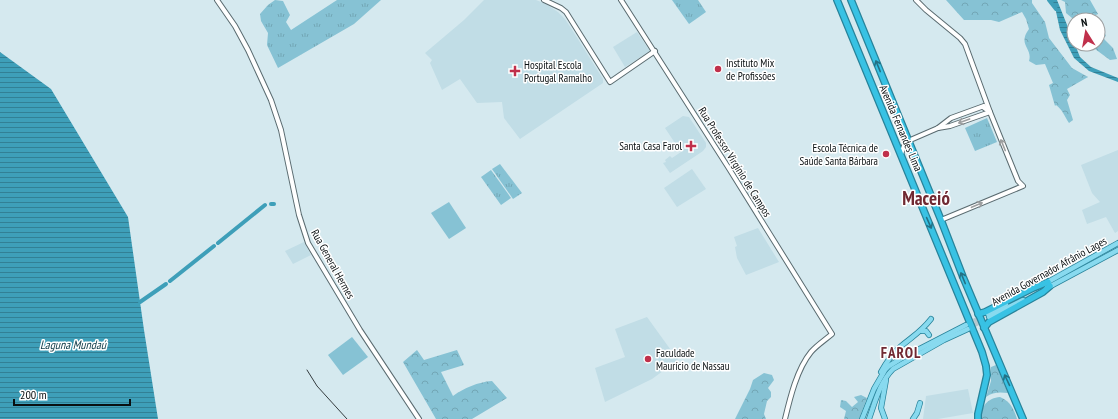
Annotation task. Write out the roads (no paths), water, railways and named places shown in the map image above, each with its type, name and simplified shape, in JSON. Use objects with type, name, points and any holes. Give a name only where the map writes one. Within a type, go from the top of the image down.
[{"type":"highway","name":"Avenida Fernandes Lima","points":[[837,0],[982,352],[987,375],[978,419]]},
{"type":"highway","name":"Avenida Fernandes Lima","points":[[851,0],[978,314],[1023,419]]},
{"type":"highway","points":[[978,314],[1033,288],[1049,284]]},
{"type":"highway","points":[[984,328],[989,322],[1043,292],[1049,284]]},
{"type":"main road","name":"Avenida Governador Afrânio Lages","points":[[989,316],[1049,284],[1118,243]]},
{"type":"main road","name":"Avenida Governador Afrânio Lages","points":[[1049,284],[1118,250]]},
{"type":"main road","points":[[1096,262],[1097,258],[1104,251]]},
{"type":"main road","points":[[862,419],[881,371],[900,347],[922,331],[931,319]]},
{"type":"main road","points":[[869,419],[887,376],[893,369],[967,327],[895,362],[885,370],[874,389]]},
{"type":"main road","points":[[922,331],[926,331],[929,335]]},
{"type":"main road","points":[[885,419],[881,408],[887,376]]},
{"type":"main road","points":[[913,419],[917,413],[920,403]]},
{"type":"street","name":"Rua General Hermes","points":[[217,0],[235,26],[248,50],[271,100],[281,130],[299,215],[308,243],[360,330],[419,419]]},
{"type":"street","points":[[544,0],[566,12],[610,82],[655,51]]},
{"type":"street","name":"Rua Professor Virgínio de Campos","points":[[622,0],[832,334],[811,352],[805,360],[800,370],[785,419]]},
{"type":"street","points":[[916,0],[965,44],[986,102],[1018,181],[1023,186],[941,220]]},
{"type":"street","points":[[938,128],[951,118],[983,107],[986,102]]},
{"type":"street","points":[[983,107],[990,112]]},
{"type":"street","points":[[901,154],[908,141],[938,128],[953,125],[990,112]]},
{"type":"street","points":[[1017,189],[1018,181]]},
{"type":"water","points":[[1049,0],[1057,0],[1066,22],[1066,42],[1060,30],[1055,7]]},
{"type":"water","name":"Laguna Mundaú","points":[[0,52],[51,89],[128,217],[158,419],[0,419]]},
{"type":"water","points":[[1071,52],[1078,52],[1080,57],[1091,67],[1118,78],[1118,82],[1089,71],[1074,58]]},
{"type":"waterway","points":[[1049,0],[1056,9]]},
{"type":"waterway","points":[[218,243],[265,205]]},
{"type":"waterway","points":[[170,281],[214,246]]},
{"type":"waterway","points":[[140,302],[166,284]]},
{"type":"tunnel","points":[[968,324],[988,314]]},
{"type":"tunnel","points":[[969,328],[989,317]]},
{"type":"tram line","points":[[307,370],[317,386],[347,419]]},
{"type":"place","name":"Instituto Mix de Profissões","points":[[718,69]]},
{"type":"place","name":"Hospital Escola Portugal Ramalho","points":[[515,71]]},
{"type":"place","name":"Santa Casa Farol","points":[[691,146]]},
{"type":"place","name":"Escola Técnica de Saúde Santa Bárbara","points":[[886,154]]},
{"type":"place","name":"Faculdade Maurício de Nassau","points":[[648,359]]},
{"type":"district","name":"Maceió","points":[[926,198]]},
{"type":"district","name":"FAROL","points":[[901,353]]}]
